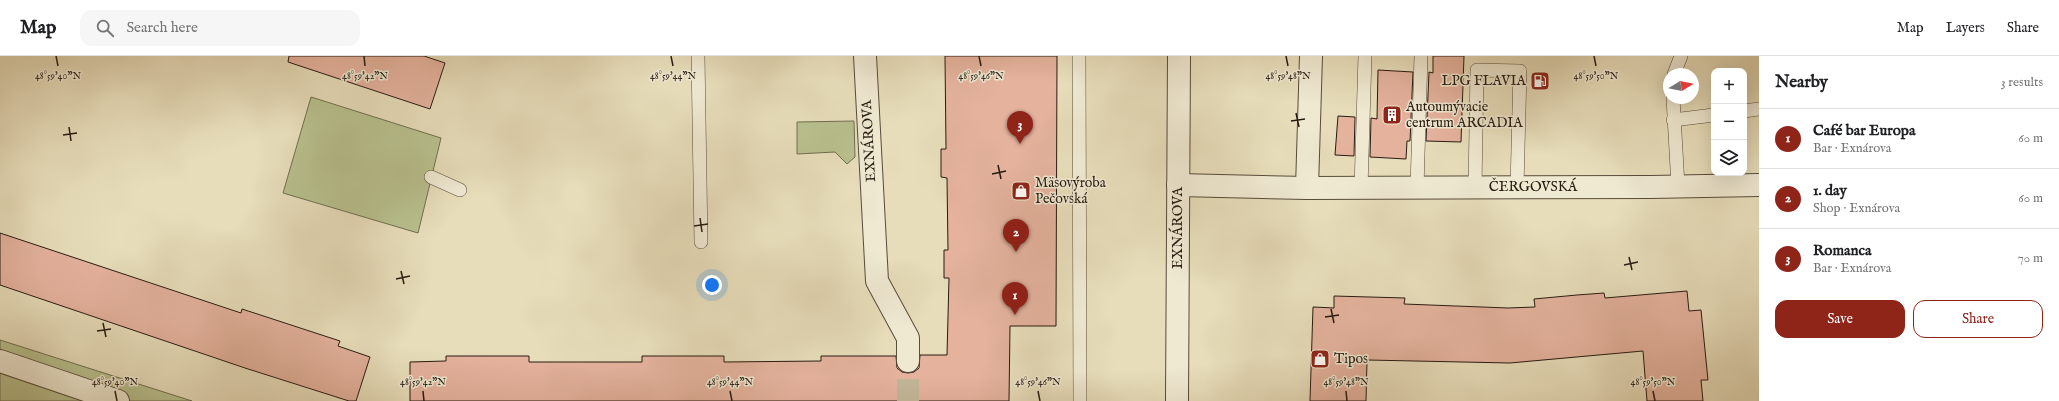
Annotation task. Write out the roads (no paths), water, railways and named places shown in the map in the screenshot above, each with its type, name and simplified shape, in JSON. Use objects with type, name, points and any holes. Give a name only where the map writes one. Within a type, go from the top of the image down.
[{"type":"street","name":"EXNÁROVA","points":[[865,56],[877,281],[908,338],[908,362]]},
{"type":"street","name":"EXNÁROVA","points":[[1177,401],[1179,56]]},
{"type":"street","points":[[1307,188],[1311,56]]},
{"type":"street","name":"ČERGOVSKÁ","points":[[1178,184],[1307,188],[1759,185]]},
{"type":"street","points":[[0,361],[118,401]]},
{"type":"lane","points":[[698,56],[701,242]]},
{"type":"lane","points":[[1079,56],[1080,401]]},
{"type":"lane","points":[[1361,188],[1365,56]]},
{"type":"lane","points":[[1417,188],[1421,56]]},
{"type":"lane","points":[[1676,68],[1681,56]]},
{"type":"lane","points":[[1475,187],[1477,70],[1520,71],[1517,187]]},
{"type":"lane","points":[[1673,104],[1678,186]]},
{"type":"lane","points":[[1747,111],[1759,109]]},
{"type":"lane","points":[[1673,120],[1711,115]]},
{"type":"lane","points":[[432,177],[460,190]]},
{"type":"tunnel","points":[[908,361],[908,401]]},
{"type":"place","name":"LPG FLAVIA","points":[[1540,81]]},
{"type":"place","name":"Autoumývacie centrum ARCADIA","points":[[1392,115]]},
{"type":"place","name":"Romanca","points":[[1020,144]]},
{"type":"place","name":"Mäsovýroba Pečovská","points":[[1021,191]]},
{"type":"place","name":"1. day","points":[[1016,252]]},
{"type":"place","name":"Café bar Europa","points":[[1015,315]]},
{"type":"place","name":"Tipos","points":[[1320,359]]}]
